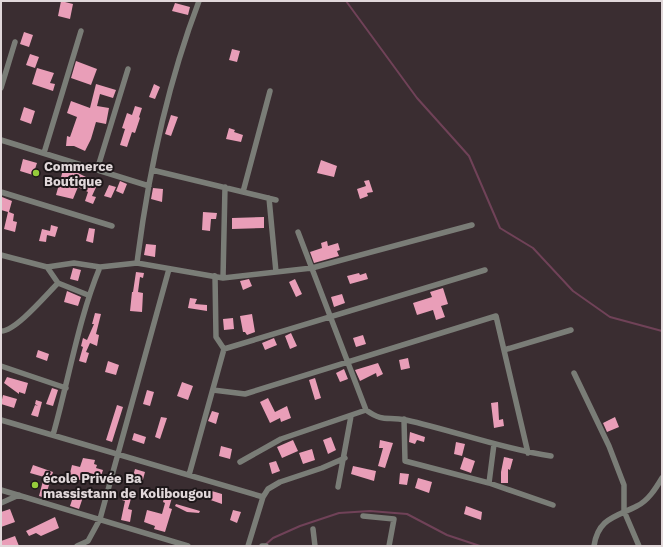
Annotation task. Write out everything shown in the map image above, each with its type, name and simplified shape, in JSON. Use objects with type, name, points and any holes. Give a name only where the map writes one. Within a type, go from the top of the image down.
[{"type":"street","points":[[138,264],[152,170],[184,44],[199,1]]},
{"type":"street","points":[[44,153],[81,31]]},
{"type":"street","points":[[1,88],[15,42]]},
{"type":"street","points":[[97,170],[128,69]]},
{"type":"street","points":[[243,192],[270,91]]},
{"type":"street","points":[[1,140],[149,186]]},
{"type":"street","points":[[152,170],[276,200]]},
{"type":"street","points":[[223,278],[225,187]]},
{"type":"street","points":[[1,192],[112,226]]},
{"type":"street","points":[[269,198],[276,272]]},
{"type":"street","points":[[1,255],[47,267],[74,263],[100,267],[138,264],[223,278],[312,268],[472,225]]},
{"type":"street","points":[[298,232],[366,410],[378,418],[404,420],[528,453],[551,456]]},
{"type":"street","points":[[47,267],[58,284],[88,295]]},
{"type":"street","points":[[52,435],[66,388],[88,295],[100,267]]},
{"type":"street","points":[[77,546],[89,544],[100,519],[169,269]]},
{"type":"street","points":[[224,349],[485,270]]},
{"type":"street","points":[[190,475],[224,349],[216,336],[215,276]]},
{"type":"street","points":[[1,331],[4,331],[17,324],[58,284]]},
{"type":"street","points":[[213,390],[244,394],[496,316],[528,453]]},
{"type":"street","points":[[504,350],[571,330]]},
{"type":"street","points":[[1,366],[66,388]]},
{"type":"street","points":[[574,373],[609,446],[624,485],[624,511],[639,546]]},
{"type":"street","points":[[240,462],[281,439],[366,410]]},
{"type":"street","points":[[338,487],[351,416]]},
{"type":"street","points":[[1,420],[263,497]]},
{"type":"street","points":[[404,420],[405,461],[489,483],[554,505]]},
{"type":"street","points":[[489,483],[494,444]]},
{"type":"street","points":[[248,546],[263,497],[268,489],[280,482],[322,468],[344,458]]},
{"type":"street","points":[[594,546],[596,534],[607,520],[624,511],[639,506],[655,490],[662,478]]},
{"type":"street","points":[[1,490],[188,546]]},
{"type":"street","points":[[1,503],[19,495]]},
{"type":"street","points":[[362,516],[394,519],[389,546]]},
{"type":"street","points":[[313,529],[315,546]]},
{"type":"building","points":[[61,1],[73,4],[70,19],[58,16]]},
{"type":"building","points":[[175,3],[190,7],[188,15],[172,11]]},
{"type":"building","points":[[24,32],[33,35],[29,47],[20,44]]},
{"type":"building","points":[[232,49],[240,51],[237,62],[229,60]]},
{"type":"building","points":[[30,54],[39,57],[35,68],[26,65]]},
{"type":"building","points":[[76,61],[97,69],[91,85],[71,78]]},
{"type":"building","points":[[37,68],[54,73],[50,83],[55,84],[53,91],[32,84]]},
{"type":"building","points":[[96,84],[116,90],[113,98],[100,94],[97,106],[109,108],[106,124],[96,122],[91,139],[85,151],[74,146],[66,146],[67,136],[70,137],[77,117],[67,113],[71,101],[90,108]]},
{"type":"building","points":[[154,84],[160,87],[155,99],[149,97]]},
{"type":"building","points":[[135,106],[142,108],[135,133],[132,132],[127,147],[120,145],[125,129],[122,128],[127,113],[132,115]]},
{"type":"building","points":[[24,107],[35,111],[31,124],[20,120]]},
{"type":"building","points":[[171,115],[178,117],[171,136],[165,134]]},
{"type":"building","points":[[229,128],[235,130],[234,132],[243,135],[241,142],[226,139]]},
{"type":"building","points":[[23,159],[37,163],[33,175],[20,171]]},
{"type":"building","points":[[321,160],[337,166],[334,177],[317,173]]},
{"type":"building","points":[[56,162],[69,166],[68,168],[98,183],[92,196],[96,197],[93,204],[85,201],[88,192],[78,187],[73,199],[56,195],[63,170],[54,166]]},
{"type":"building","points":[[369,180],[373,192],[367,193],[368,196],[360,199],[357,189],[366,186],[364,181]]},
{"type":"building","points":[[120,181],[127,184],[123,194],[116,191]]},
{"type":"building","points":[[109,185],[116,187],[111,198],[104,196]]},
{"type":"building","points":[[153,188],[163,189],[162,202],[151,199]]},
{"type":"building","points":[[2,197],[12,201],[9,212],[14,214],[13,221],[17,222],[15,232],[4,229],[8,212],[1,210]]},
{"type":"building","points":[[203,212],[217,213],[216,219],[211,219],[210,231],[202,230]]},
{"type":"building","points":[[264,217],[264,228],[232,229],[232,218]]},
{"type":"building","points":[[51,225],[58,227],[55,237],[47,235],[46,242],[39,241],[42,229],[50,231]]},
{"type":"building","points":[[89,228],[95,229],[93,243],[86,241]]},
{"type":"building","points":[[327,241],[328,246],[338,243],[340,250],[337,251],[339,256],[314,263],[310,252],[322,248],[321,243]]},
{"type":"building","points":[[146,244],[156,245],[155,257],[144,255]]},
{"type":"building","points":[[73,268],[81,270],[78,281],[70,279]]},
{"type":"building","points":[[136,272],[144,273],[143,278],[140,277],[138,292],[143,293],[142,312],[130,311]]},
{"type":"building","points":[[359,273],[360,275],[366,273],[368,279],[350,284],[347,276]]},
{"type":"building","points":[[249,279],[252,286],[243,290],[240,281]]},
{"type":"building","points":[[295,279],[302,294],[296,297],[289,282]]},
{"type":"building","points":[[443,288],[448,304],[441,306],[445,317],[436,320],[433,310],[417,315],[413,303],[432,297],[430,292]]},
{"type":"building","points":[[67,291],[81,297],[78,306],[64,302]]},
{"type":"building","points":[[342,294],[345,303],[334,307],[331,297]]},
{"type":"building","points":[[190,298],[197,299],[195,304],[207,305],[207,311],[188,308]]},
{"type":"building","points":[[95,313],[101,314],[96,334],[99,335],[97,346],[90,343],[86,352],[89,353],[86,363],[79,361],[83,347],[81,346],[83,338],[87,340],[94,324],[92,324]]},
{"type":"building","points":[[252,314],[255,332],[247,335],[243,332],[240,316]]},
{"type":"building","points":[[233,318],[234,329],[224,330],[223,319]]},
{"type":"building","points":[[291,333],[297,346],[290,349],[285,336]]},
{"type":"building","points":[[363,335],[366,344],[356,347],[353,338]]},
{"type":"building","points":[[274,338],[277,345],[265,350],[262,343]]},
{"type":"building","points":[[38,350],[49,354],[47,361],[36,357]]},
{"type":"building","points":[[408,358],[410,368],[401,370],[399,360]]},
{"type":"building","points":[[108,361],[119,365],[116,375],[105,372]]},
{"type":"building","points":[[378,363],[383,374],[377,377],[376,373],[360,381],[355,370]]},
{"type":"building","points":[[344,369],[348,379],[340,382],[336,373]]},
{"type":"building","points":[[7,377],[28,383],[25,394],[19,392],[19,394],[4,383]]},
{"type":"building","points":[[315,378],[321,398],[315,400],[309,380]]},
{"type":"building","points":[[182,382],[193,386],[188,400],[177,396]]},
{"type":"building","points":[[52,388],[58,390],[53,406],[46,404]]},
{"type":"building","points":[[147,390],[154,392],[150,406],[143,404]]},
{"type":"building","points":[[3,395],[17,399],[14,408],[1,404]]},
{"type":"building","points":[[268,398],[275,412],[287,406],[291,418],[281,422],[280,418],[270,423],[260,402]]},
{"type":"building","points":[[36,400],[42,402],[38,417],[31,415],[35,405],[38,406],[35,404]]},
{"type":"building","points":[[498,402],[499,420],[503,419],[504,426],[494,428],[491,403]]},
{"type":"building","points":[[117,405],[123,407],[112,442],[106,440]]},
{"type":"building","points":[[212,411],[219,413],[216,424],[208,421]]},
{"type":"building","points":[[161,417],[167,418],[160,439],[155,437]]},
{"type":"building","points":[[615,417],[619,427],[607,432],[603,423]]},
{"type":"building","points":[[410,432],[425,437],[424,442],[417,440],[415,444],[409,442]]},
{"type":"building","points":[[134,433],[146,437],[144,444],[132,440]]},
{"type":"building","points":[[331,437],[336,450],[328,454],[323,440]]},
{"type":"building","points":[[293,440],[298,451],[282,458],[277,447]]},
{"type":"building","points":[[380,440],[393,443],[385,468],[378,466],[383,448],[379,448]]},
{"type":"building","points":[[456,442],[465,444],[462,456],[454,454]]},
{"type":"building","points":[[221,446],[232,449],[230,459],[219,456]]},
{"type":"building","points":[[312,449],[315,460],[303,464],[299,453]]},
{"type":"building","points":[[464,457],[475,461],[471,473],[460,469]]},
{"type":"building","points":[[504,457],[513,459],[510,470],[508,469],[508,483],[501,483],[501,472]]},
{"type":"building","points":[[83,458],[95,460],[94,464],[97,465],[96,468],[103,470],[101,476],[86,472],[84,481],[69,477],[72,465],[80,467]]},
{"type":"building","points":[[276,461],[280,471],[272,474],[269,463]]},
{"type":"building","points":[[33,465],[53,472],[45,498],[39,496],[44,477],[30,473]]},
{"type":"building","points":[[353,466],[376,471],[374,481],[351,474]]},
{"type":"building","points":[[135,469],[145,472],[142,483],[132,480]]},
{"type":"building","points":[[400,473],[409,474],[407,485],[399,484]]},
{"type":"building","points":[[418,478],[432,482],[429,493],[415,488]]},
{"type":"building","points":[[205,489],[222,494],[222,504],[202,497]]},
{"type":"building","points":[[160,490],[173,494],[169,508],[172,509],[165,532],[154,529],[155,526],[144,522],[147,510],[162,514],[165,503],[163,502],[164,498],[158,496]]},
{"type":"building","points":[[124,493],[132,495],[128,509],[132,510],[130,522],[121,520],[125,501],[122,500]]},
{"type":"building","points":[[74,494],[83,497],[79,509],[70,506]]},
{"type":"building","points":[[176,504],[200,511],[199,513],[187,512],[175,506]]},
{"type":"building","points":[[466,506],[482,512],[481,520],[464,514]]},
{"type":"building","points":[[10,509],[15,522],[1,527],[1,512]]},
{"type":"building","points":[[233,510],[241,512],[237,523],[230,520]]},
{"type":"building","points":[[55,517],[59,528],[41,536],[36,533],[29,536],[26,531]]},
{"type":"building","points":[[15,536],[19,546],[1,546],[1,541]]},
{"type":"waterway","points":[[346,1],[417,98],[469,156],[500,228],[533,248],[573,291],[610,317],[662,331]]},
{"type":"waterway","points":[[265,545],[273,538],[300,526],[339,513],[370,511],[407,514],[447,535],[480,546],[504,546]]},
{"type":"place","name":"Commerce Boutique","points":[[36,173]]},
{"type":"place","name":"école Privée Ba massistann de Kolibougou","points":[[35,485]]}]
